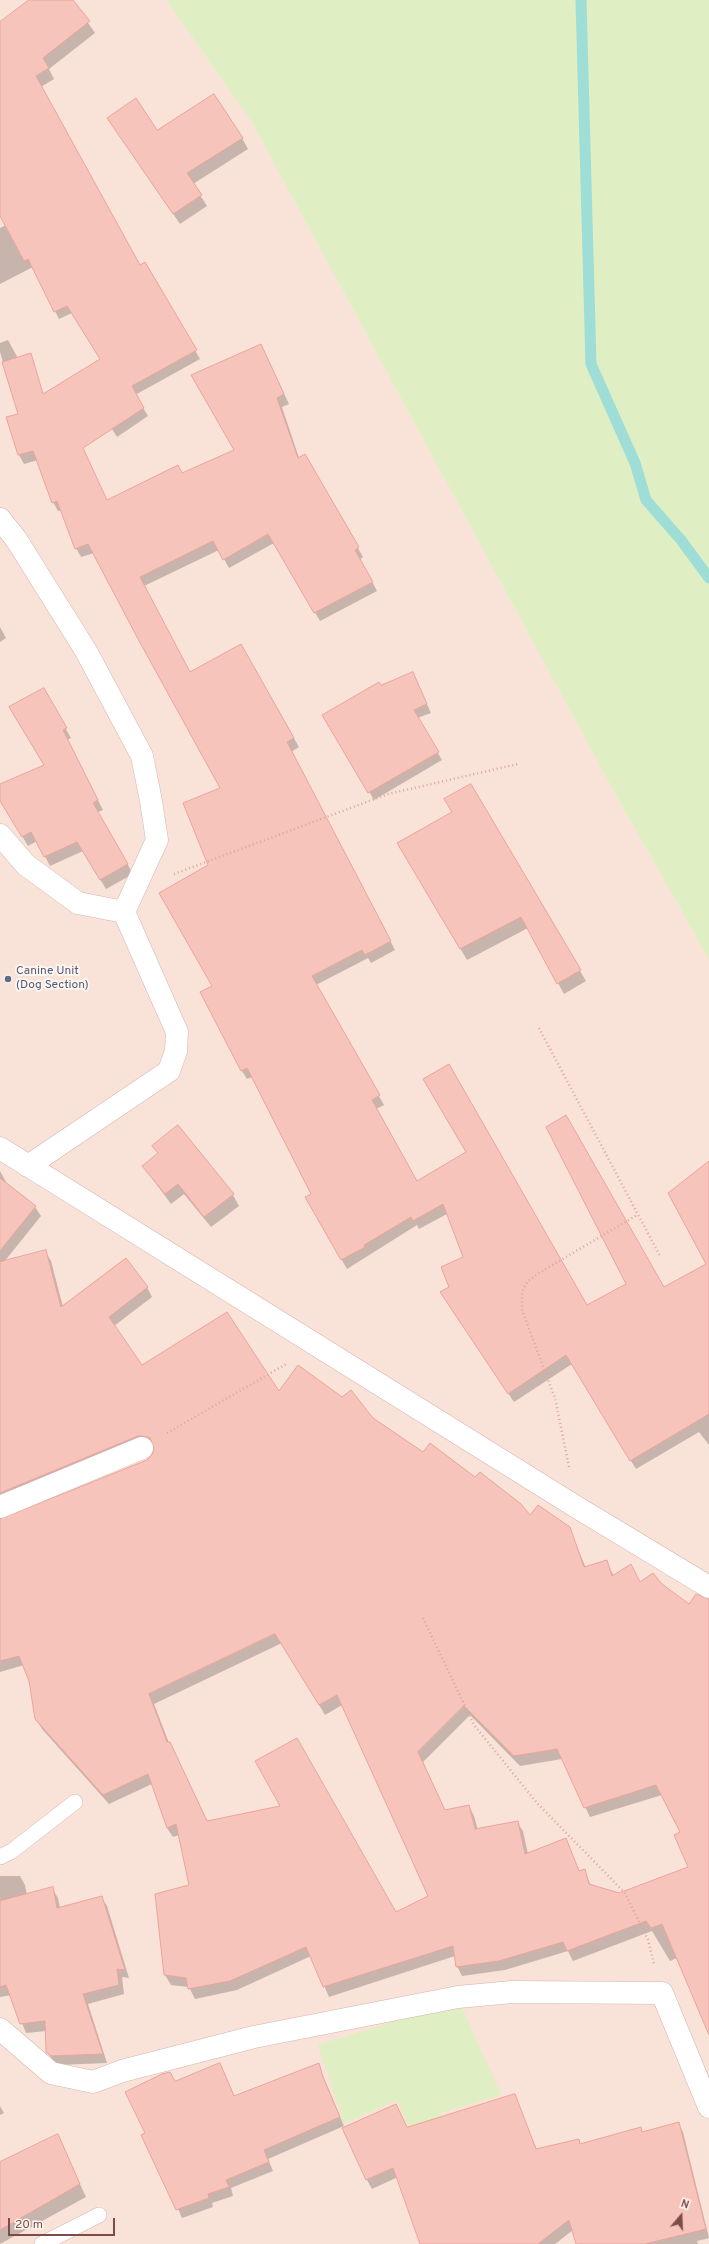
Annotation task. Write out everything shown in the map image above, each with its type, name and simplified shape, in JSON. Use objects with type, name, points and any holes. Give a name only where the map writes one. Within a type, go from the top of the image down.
[{"type":"street","points":[[0,519],[16,539],[86,651],[142,756],[157,840],[124,912],[176,1032],[176,1051],[170,1071],[28,1166]]},
{"type":"street","points":[[0,835],[26,865],[78,903],[124,912]]},
{"type":"street","points":[[0,1148],[578,1508],[709,1587]]},
{"type":"street","points":[[0,1508],[142,1448]]},
{"type":"street","points":[[0,2029],[51,2073],[93,2082],[122,2071],[254,2037],[458,1997],[512,1992],[662,1993],[709,2107]]},
{"type":"lane","points":[[0,1857],[12,1851],[74,1802]]},
{"type":"lane","points":[[42,2244],[99,2214]]},
{"type":"path","points":[[135,889],[388,794],[518,764]]},
{"type":"path","points":[[539,1028],[660,1256]]},
{"type":"path","points":[[578,1508],[555,1398],[522,1310],[522,1292],[526,1282],[539,1273],[637,1215]]},
{"type":"path","points":[[142,1448],[317,1346]]},
{"type":"path","points":[[423,1618],[474,1725],[536,1803],[625,1893],[648,1940],[662,1993]]},
{"type":"shaded area","points":[[0,0],[166,0],[251,121],[609,783],[709,960],[709,2244],[0,2244]]},
{"type":"green space","points":[[166,0],[709,0],[709,960],[609,783],[251,121]]},
{"type":"green space","points":[[459,2001],[501,2095],[441,2113],[456,2161],[424,2163],[397,2100],[344,2124],[318,2045]]},
{"type":"building","points":[[29,0],[73,0],[90,21],[43,58],[49,68],[36,76],[140,265],[145,262],[197,350],[132,386],[144,408],[83,448],[107,500],[178,465],[182,473],[234,450],[191,375],[261,344],[284,394],[277,398],[298,458],[305,454],[359,547],[355,550],[373,582],[314,613],[268,534],[223,560],[213,541],[140,577],[190,672],[241,644],[294,738],[287,742],[391,941],[365,955],[362,950],[312,976],[380,1095],[372,1100],[417,1181],[466,1152],[423,1079],[449,1064],[587,1305],[626,1284],[546,1127],[566,1115],[664,1287],[706,1264],[668,1193],[709,1161],[709,1414],[630,1461],[566,1355],[508,1394],[440,1292],[449,1287],[441,1267],[463,1257],[443,1204],[413,1221],[411,1217],[364,1245],[365,1247],[341,1260],[305,1197],[311,1194],[247,1068],[241,1071],[200,992],[212,986],[159,893],[208,865],[183,803],[220,788],[88,544],[75,549],[57,501],[52,503],[33,451],[18,455],[6,417],[18,414],[2,362],[31,353],[43,394],[100,359],[67,306],[54,312],[28,259],[24,261],[0,216],[0,22]]},
{"type":"building","points":[[214,94],[243,138],[187,173],[202,195],[173,214],[107,118],[136,98],[157,130]]},
{"type":"building","points":[[413,672],[427,704],[414,710],[439,752],[368,793],[322,715],[379,682],[381,685]]},
{"type":"building","points":[[44,688],[67,728],[63,730],[98,800],[93,803],[128,864],[100,880],[77,842],[44,857],[31,832],[22,837],[0,801],[0,784],[44,765],[9,707]]},
{"type":"building","points":[[471,784],[581,970],[557,984],[521,917],[460,949],[397,843],[452,812],[444,799]]},
{"type":"building","points":[[178,1125],[234,1194],[204,1217],[178,1184],[165,1194],[142,1166],[158,1153],[152,1146]]},
{"type":"building","points":[[0,1178],[36,1206],[0,1251]]},
{"type":"building","points":[[46,1250],[61,1307],[126,1258],[148,1287],[109,1317],[142,1365],[227,1312],[279,1391],[298,1365],[342,1397],[351,1390],[373,1418],[423,1452],[430,1443],[475,1477],[480,1472],[521,1504],[530,1515],[538,1505],[570,1527],[584,1567],[607,1560],[612,1576],[631,1564],[640,1582],[653,1573],[662,1584],[689,1604],[696,1594],[709,1599],[709,2035],[662,1924],[651,1928],[646,1921],[567,1951],[563,1942],[499,1961],[456,1967],[453,1946],[323,1987],[306,1947],[230,1981],[188,1989],[186,1978],[164,1975],[155,1894],[189,1885],[176,1824],[167,1828],[148,1774],[103,1795],[35,1719],[29,1681],[19,1656],[0,1661],[0,1519],[147,1460],[152,1455],[154,1449],[150,1438],[138,1436],[0,1493],[0,1262]],"holes":[[[275,1634],[319,1705],[337,1695],[428,1896],[396,1912],[297,1738],[255,1761],[280,1806],[207,1821],[170,1742],[167,1742],[149,1694]],[[464,1706],[514,1756],[557,1749],[584,1808],[656,1785],[680,1832],[674,1835],[688,1867],[619,1893],[589,1884],[585,1869],[579,1871],[566,1838],[525,1854],[518,1821],[475,1829],[469,1805],[445,1810],[418,1752]]]},
{"type":"building","points":[[53,1887],[57,1908],[102,1896],[125,1970],[117,1969],[119,1985],[83,1994],[103,2054],[51,2056],[46,2052],[45,2021],[20,2024],[6,1985],[0,1987],[0,1901]]},
{"type":"building","points":[[220,2063],[234,2096],[319,2063],[323,2077],[340,2117],[264,2150],[269,2162],[226,2180],[229,2187],[208,2194],[209,2198],[176,2210],[141,2135],[145,2133],[125,2092],[162,2074],[170,2072],[175,2081]]},
{"type":"building","points":[[515,2094],[536,2149],[579,2139],[580,2144],[641,2127],[642,2132],[679,2122],[706,2229],[645,2244],[576,2244],[569,2220],[538,2244],[420,2244],[393,2168],[366,2180],[342,2128],[396,2104],[407,2127]]},
{"type":"building","points":[[58,2134],[80,2184],[0,2230],[0,2162]]},
{"type":"waterway","points":[[581,0],[591,364],[635,463],[646,500],[681,540],[709,578]]},
{"type":"place","name":"Canine Unit (Dog Section)","points":[[8,979]]}]
